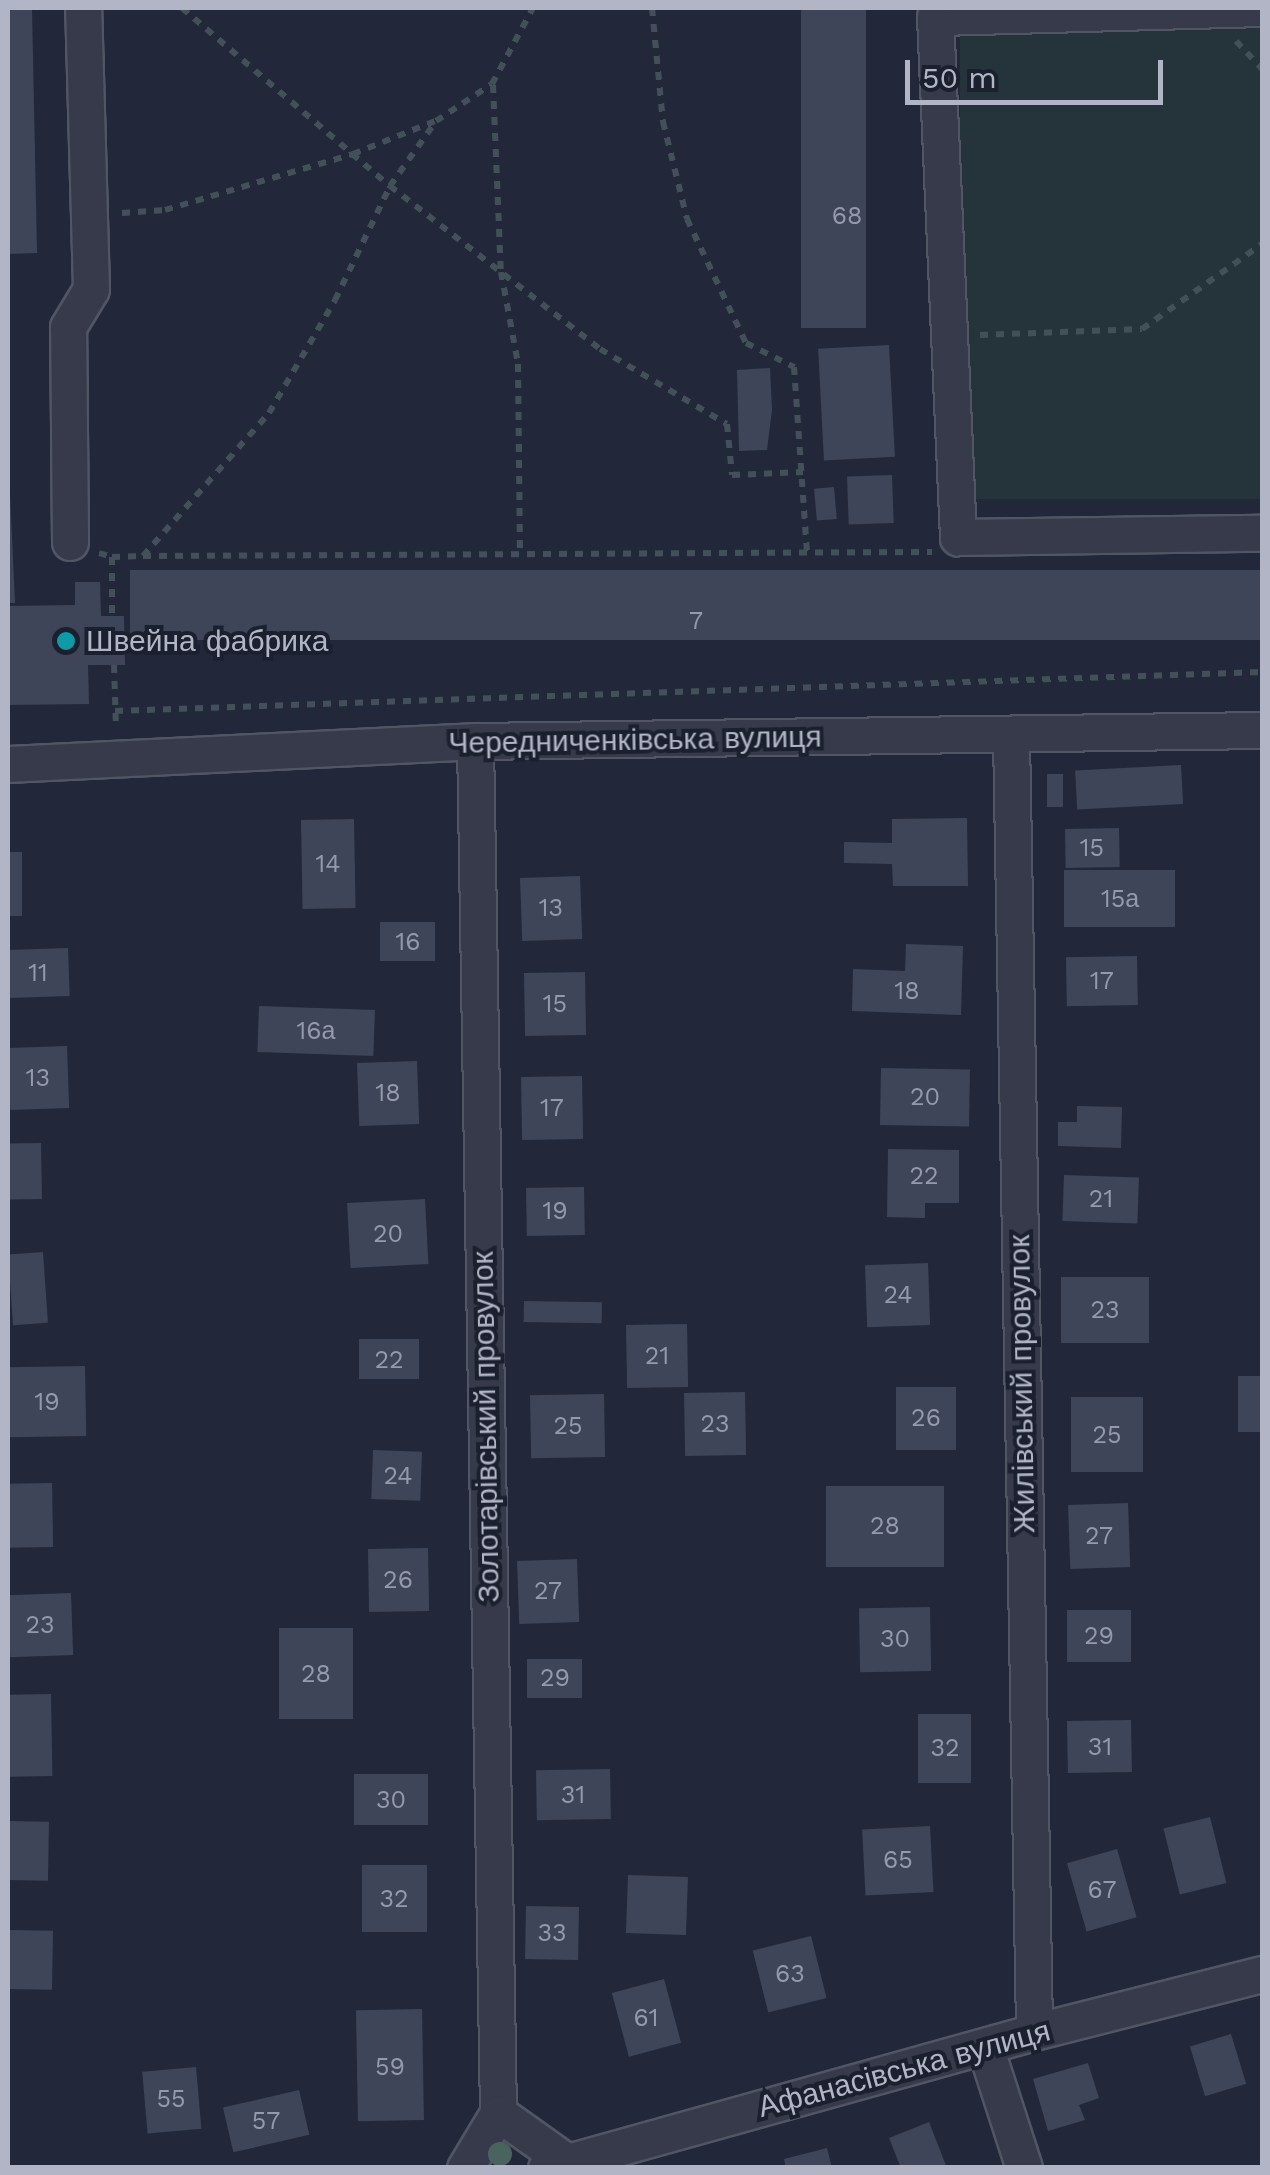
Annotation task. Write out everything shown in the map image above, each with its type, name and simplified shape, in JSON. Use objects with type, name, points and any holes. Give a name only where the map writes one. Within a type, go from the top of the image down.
[{"type":"street","points":[[70,542],[68,327],[91,289],[83,8]]},
{"type":"street","points":[[1262,8],[935,12],[958,536],[1262,533]]},
{"type":"street","name":"Чередниченківська вулиця","points":[[8,764],[475,741],[1262,730]]},
{"type":"street","name":"Жилівський провулок","points":[[1011,736],[1034,2032]]},
{"type":"street","name":"Золотарівський провулок","points":[[475,741],[498,2113]]},
{"type":"street","name":"Афанасівська вулиця","points":[[556,2165],[1034,2032],[1262,1974]]},
{"type":"street","points":[[985,2046],[1024,2168]]},
{"type":"street","points":[[465,2168],[498,2113],[556,2165]]},
{"type":"path","points":[[182,8],[390,186],[600,348],[727,424],[732,474],[804,472]]},
{"type":"path","points":[[90,215],[165,210],[353,154],[436,121],[492,84],[534,8]]},
{"type":"path","points":[[652,8],[663,122],[687,219],[746,343],[794,366],[807,554]]},
{"type":"path","points":[[492,84],[501,272],[518,364],[520,555]]},
{"type":"path","points":[[143,556],[270,412],[335,300],[390,186],[436,121]]},
{"type":"path","points":[[949,336],[1142,329],[1262,244]]},
{"type":"path","points":[[70,542],[112,557],[946,551]]},
{"type":"path","points":[[112,557],[112,616]]},
{"type":"path","points":[[114,665],[117,761]]},
{"type":"path","points":[[115,711],[1262,672]]},
{"type":"shaded area","points":[[960,25],[1262,25],[1262,499],[960,499]]},
{"type":"building","points":[[8,8],[32,8],[37,253],[8,254]]},
{"type":"building","points":[[801,8],[866,8],[866,328],[801,328]]},
{"type":"building","points":[[889,345],[895,457],[824,461],[818,349]]},
{"type":"building","points":[[770,368],[772,410],[767,450],[739,451],[737,370]]},
{"type":"building","points":[[8,447],[15,603],[8,603]]},
{"type":"building","points":[[892,475],[894,523],[849,525],[847,477]]},
{"type":"building","points":[[834,487],[837,519],[817,521],[814,489]]},
{"type":"building","points":[[130,570],[1262,570],[1262,640],[130,640]]},
{"type":"building","name":"Швейна фабрика","points":[[75,582],[100,582],[101,616],[124,616],[125,665],[88,665],[89,704],[8,705],[8,606],[75,605]]},
{"type":"building","points":[[1181,765],[1183,804],[1077,809],[1075,771]]},
{"type":"building","points":[[1047,774],[1063,774],[1063,807],[1047,807]]},
{"type":"building","points":[[967,818],[968,886],[893,886],[892,864],[844,863],[844,842],[892,843],[892,819]]},
{"type":"building","points":[[354,819],[356,908],[303,909],[301,820]]},
{"type":"building","points":[[1119,828],[1120,867],[1066,868],[1065,829]]},
{"type":"building","points":[[8,852],[22,852],[22,916],[8,916]]},
{"type":"building","points":[[1064,870],[1175,870],[1175,927],[1064,927]]},
{"type":"building","points":[[580,876],[582,939],[522,941],[520,878]]},
{"type":"building","points":[[380,922],[435,922],[435,961],[380,961]]},
{"type":"building","points":[[906,944],[963,946],[961,1015],[852,1011],[853,969],[905,971]]},
{"type":"building","points":[[68,948],[70,996],[10,998],[8,950]]},
{"type":"building","points":[[1137,956],[1138,1005],[1067,1006],[1066,957]]},
{"type":"building","points":[[585,972],[586,1035],[525,1036],[524,973]]},
{"type":"building","points":[[259,1006],[375,1010],[373,1056],[257,1052]]},
{"type":"building","points":[[67,1046],[69,1108],[10,1110],[8,1048]]},
{"type":"building","points":[[417,1061],[419,1124],[359,1126],[357,1063]]},
{"type":"building","points":[[881,1068],[970,1070],[969,1127],[880,1125]]},
{"type":"building","points":[[582,1076],[583,1139],[522,1140],[521,1077]]},
{"type":"building","points":[[1077,1106],[1122,1107],[1121,1148],[1058,1146],[1058,1122],[1077,1122]]},
{"type":"building","points":[[41,1143],[42,1199],[9,1200],[8,1144]]},
{"type":"building","points":[[888,1149],[959,1150],[959,1203],[925,1203],[925,1218],[887,1217]]},
{"type":"building","points":[[1064,1175],[1139,1178],[1137,1224],[1062,1221]]},
{"type":"building","points":[[584,1187],[585,1235],[527,1236],[526,1188]]},
{"type":"building","points":[[425,1199],[428,1264],[351,1268],[347,1203]]},
{"type":"building","points":[[43,1252],[48,1323],[13,1325],[8,1254]]},
{"type":"building","points":[[928,1263],[930,1325],[867,1327],[865,1265]]},
{"type":"building","points":[[1061,1277],[1149,1277],[1149,1343],[1061,1343]]},
{"type":"building","points":[[524,1301],[602,1302],[602,1323],[524,1322]]},
{"type":"building","points":[[687,1324],[688,1387],[627,1388],[626,1325]]},
{"type":"building","points":[[359,1339],[419,1339],[419,1379],[359,1379]]},
{"type":"building","points":[[85,1366],[86,1436],[9,1437],[8,1367]]},
{"type":"building","points":[[1238,1376],[1262,1376],[1262,1432],[1238,1432]]},
{"type":"building","points":[[896,1387],[956,1387],[956,1450],[896,1450]]},
{"type":"building","points":[[745,1392],[746,1455],[685,1456],[684,1393]]},
{"type":"building","points":[[604,1394],[605,1457],[531,1458],[530,1395]]},
{"type":"building","points":[[1071,1397],[1143,1397],[1143,1472],[1071,1472]]},
{"type":"building","points":[[373,1450],[422,1452],[420,1501],[371,1499]]},
{"type":"building","points":[[52,1483],[53,1547],[9,1548],[8,1484]]},
{"type":"building","points":[[826,1486],[944,1486],[944,1567],[826,1567]]},
{"type":"building","points":[[1128,1503],[1130,1567],[1070,1569],[1068,1505]]},
{"type":"building","points":[[428,1548],[429,1611],[369,1612],[368,1549]]},
{"type":"building","points":[[577,1559],[579,1622],[519,1624],[517,1561]]},
{"type":"building","points":[[71,1593],[73,1655],[10,1657],[8,1595]]},
{"type":"building","points":[[930,1607],[931,1671],[860,1672],[859,1608]]},
{"type":"building","points":[[1067,1610],[1131,1610],[1131,1662],[1067,1662]]},
{"type":"building","points":[[279,1628],[353,1628],[353,1719],[279,1719]]},
{"type":"building","points":[[527,1659],[582,1659],[582,1698],[527,1698]]},
{"type":"building","points":[[51,1694],[52,1776],[9,1777],[8,1695]]},
{"type":"building","points":[[918,1714],[971,1714],[971,1783],[918,1783]]},
{"type":"building","points":[[1131,1720],[1132,1772],[1068,1773],[1067,1721]]},
{"type":"building","points":[[610,1769],[611,1819],[537,1820],[536,1770]]},
{"type":"building","points":[[354,1774],[428,1774],[428,1825],[354,1825]]},
{"type":"building","points":[[1210,1817],[1226,1883],[1180,1895],[1163,1829]]},
{"type":"building","points":[[8,1821],[49,1822],[48,1881],[8,1880]]},
{"type":"building","points":[[930,1826],[933,1892],[866,1895],[862,1830]]},
{"type":"building","points":[[1117,1849],[1137,1917],[1087,1932],[1067,1863]]},
{"type":"building","points":[[362,1865],[427,1865],[427,1932],[362,1932]]},
{"type":"building","points":[[628,1875],[688,1877],[686,1935],[626,1933]]},
{"type":"building","points":[[526,1906],[579,1907],[578,1960],[525,1959]]},
{"type":"building","points":[[8,1930],[53,1931],[52,1990],[8,1989]]},
{"type":"building","points":[[811,1936],[826,1998],[768,2013],[753,1951]]},
{"type":"building","points":[[664,1979],[681,2043],[629,2057],[612,1993]]},
{"type":"building","points":[[422,2009],[424,2120],[358,2121],[356,2010]]},
{"type":"building","points":[[1231,2034],[1246,2084],[1205,2096],[1190,2047]]},
{"type":"building","points":[[1088,2063],[1099,2098],[1079,2105],[1085,2120],[1048,2131],[1033,2079]]},
{"type":"building","points":[[196,2067],[201,2129],[148,2133],[142,2072]]},
{"type":"building","points":[[299,2090],[309,2135],[233,2152],[223,2108]]},
{"type":"building","points":[[929,2122],[947,2168],[901,2168],[889,2138]]},
{"type":"building","points":[[827,2148],[832,2168],[786,2168],[784,2159]]},
{"type":"place","name":"Швейна фабрика","points":[[66,641]]}]
